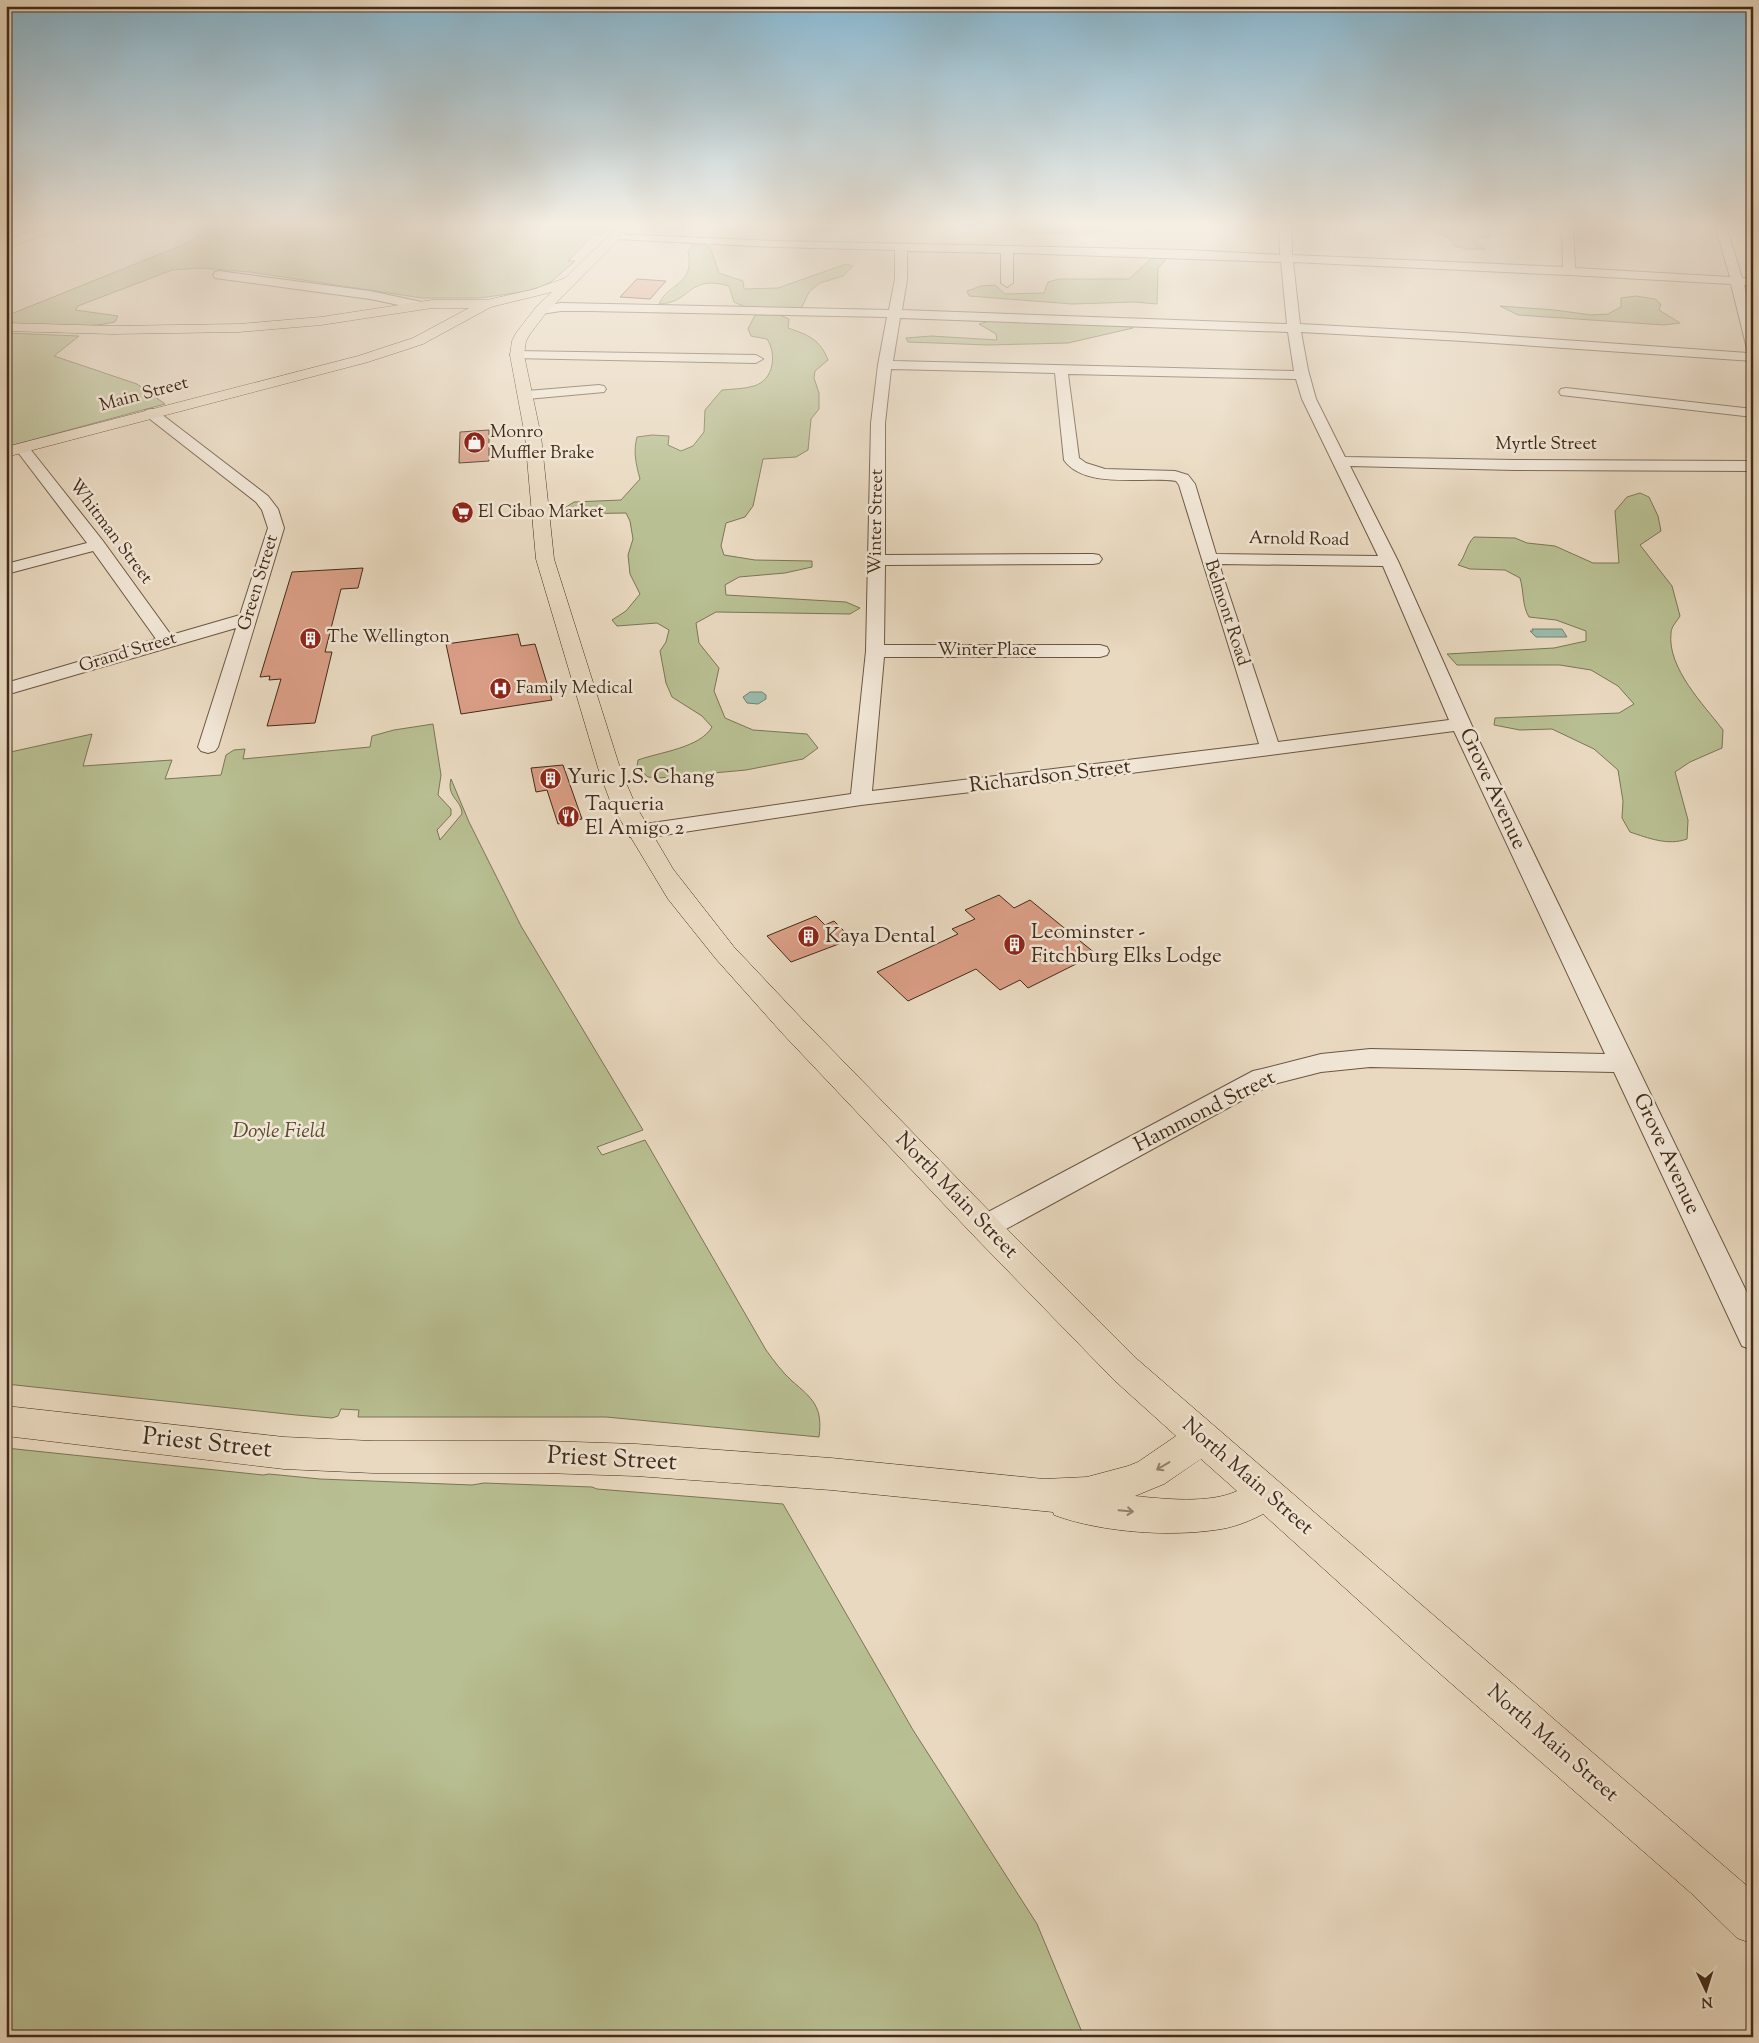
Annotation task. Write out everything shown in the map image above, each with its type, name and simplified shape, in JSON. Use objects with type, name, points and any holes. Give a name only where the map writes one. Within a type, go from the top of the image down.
[{"type":"main road","points":[[6,327],[112,330],[256,328],[330,320]]},
{"type":"main road","name":"Main Street","points":[[14,450],[151,413],[364,360],[418,341],[457,320]]},
{"type":"main road","points":[[517,355],[519,341],[523,333],[536,320]]},
{"type":"main road","name":"North Main Street","points":[[517,355],[527,395],[533,436],[545,559],[610,771],[624,806],[638,832],[677,893],[725,953],[792,1026],[985,1227],[1126,1370],[1442,1650],[1719,1889],[1753,1922]]},
{"type":"main road","name":"Priest Street","points":[[6,1421],[284,1453],[373,1457],[544,1457],[636,1460],[831,1474],[1044,1496],[1086,1493],[1132,1481],[1151,1473],[1203,1438]]},
{"type":"main road","points":[[1044,1496],[1073,1504],[1105,1509],[1191,1515],[1231,1511],[1248,1504],[1266,1493]]},
{"type":"street","name":"Winter Street","points":[[861,799],[875,652],[878,423],[885,364],[893,320]]},
{"type":"street","points":[[1125,320],[1588,343],[1753,356]]},
{"type":"street","name":"Grove Avenue","points":[[1293,320],[1301,375],[1309,399],[1389,561],[1462,724],[1753,1337]]},
{"type":"street","points":[[1746,320],[1753,350]]},
{"type":"street","points":[[517,355],[756,359]]},
{"type":"street","points":[[885,364],[1301,375]]},
{"type":"street","name":"Belmont Road","points":[[1061,369],[1072,460],[1078,466],[1102,473],[1175,476],[1182,478],[1188,487],[1209,559],[1270,748]]},
{"type":"street","points":[[527,395],[599,389]]},
{"type":"street","points":[[1566,392],[1753,413]]},
{"type":"street","name":"Green Street","points":[[151,413],[262,499],[270,508],[276,528],[208,747]]},
{"type":"street","name":"Whitman Street","points":[[14,450],[97,546],[166,641]]},
{"type":"street","name":"Myrtle Street","points":[[1339,462],[1753,466]]},
{"type":"street","points":[[6,569],[97,546]]},
{"type":"street","points":[[876,560],[1094,559]]},
{"type":"street","name":"Arnold Road","points":[[1209,559],[1389,561]]},
{"type":"street","name":"Grand Street","points":[[6,689],[249,618]]},
{"type":"street","name":"Winter Place","points":[[875,652],[1100,651]]},
{"type":"street","name":"Richardson Street","points":[[638,832],[861,799],[1108,770],[1462,724]]},
{"type":"street","name":"Hammond Street","points":[[985,1227],[1262,1078],[1321,1062],[1370,1058],[1622,1063]]},
{"type":"green space","points":[[6,320],[116,320],[88,326],[6,323]]},
{"type":"green space","points":[[752,320],[789,320],[788,328],[802,333],[817,342],[828,360],[815,371],[814,378],[819,393],[819,409],[811,419],[808,450],[796,457],[763,459],[753,506],[745,517],[726,523],[721,546],[724,555],[755,560],[812,561],[812,567],[785,573],[739,577],[725,585],[726,595],[846,602],[860,608],[850,614],[716,612],[696,623],[699,643],[719,668],[714,691],[725,718],[753,730],[807,734],[818,748],[803,759],[746,770],[659,778],[648,777],[637,767],[638,760],[689,745],[706,734],[712,727],[702,716],[672,697],[666,683],[660,651],[666,642],[669,630],[657,623],[617,626],[612,620],[626,611],[640,594],[630,574],[628,555],[633,539],[630,521],[626,513],[562,514],[563,509],[574,502],[621,500],[640,479],[635,453],[637,437],[652,435],[669,436],[668,445],[681,451],[693,446],[704,432],[705,410],[722,390],[754,386],[761,383],[770,372],[773,359],[772,352],[767,339],[751,336],[748,329]]},
{"type":"green space","points":[[1596,320],[1676,320],[1680,323],[1664,325]]},
{"type":"green space","points":[[990,321],[1131,326],[1133,328],[1068,343],[988,345],[908,342],[906,338],[931,336],[997,340],[996,334],[979,324]]},
{"type":"green space","points":[[6,333],[79,336],[54,356],[137,384],[165,404],[6,447]]},
{"type":"green space","points":[[1640,493],[1649,497],[1658,516],[1661,531],[1640,545],[1672,586],[1680,616],[1671,631],[1671,646],[1675,659],[1688,685],[1723,730],[1722,748],[1690,762],[1675,772],[1688,820],[1687,839],[1673,842],[1644,837],[1630,832],[1622,818],[1623,801],[1618,770],[1594,749],[1552,729],[1520,730],[1494,725],[1495,718],[1619,713],[1634,704],[1618,686],[1591,670],[1560,665],[1457,665],[1447,654],[1554,648],[1586,641],[1586,631],[1556,620],[1529,617],[1525,608],[1520,578],[1505,570],[1470,569],[1458,565],[1474,537],[1515,538],[1527,543],[1555,546],[1593,563],[1619,563],[1615,511],[1627,497]]},
{"type":"green space","name":"Doyle Field","points":[[433,724],[441,775],[438,795],[451,809],[451,815],[437,830],[440,840],[462,814],[460,805],[452,794],[451,779],[469,822],[521,926],[643,1130],[597,1147],[602,1155],[645,1140],[766,1350],[785,1374],[806,1393],[815,1405],[819,1418],[819,1437],[606,1417],[358,1417],[359,1410],[341,1409],[338,1416],[332,1418],[6,1384],[6,753],[92,734],[83,766],[172,760],[165,779],[221,775],[226,755],[234,750],[245,749],[243,759],[370,747],[372,736],[394,730]]},
{"type":"green space","points":[[6,1448],[263,1475],[472,1485],[484,1483],[592,1487],[597,1489],[783,1504],[913,1730],[1037,1924],[1084,2037],[6,2037]]},
{"type":"shaded area","points":[[1532,629],[1562,629],[1567,637],[1536,637],[1530,631],[1533,631]]},
{"type":"shaded area","points":[[750,692],[762,692],[766,695],[766,699],[758,704],[747,703],[743,697]]},
{"type":"building","name":"Monro Muffler Brake","points":[[489,430],[489,461],[459,463],[460,432]]},
{"type":"building","name":"The Wellington","points":[[363,568],[358,588],[341,589],[325,652],[332,652],[315,723],[267,726],[281,679],[269,680],[270,676],[260,677],[292,572]]},
{"type":"building","points":[[518,634],[521,646],[535,644],[552,700],[461,714],[446,644]]},
{"type":"building","points":[[563,765],[582,819],[558,824],[547,790],[536,792],[531,768]]},
{"type":"building","name":"Leominster - Fitchburg Elks Lodge","points":[[999,895],[1014,908],[1030,900],[1096,954],[1028,988],[1020,980],[1000,990],[976,969],[908,1001],[877,972],[958,934],[952,929],[975,919],[965,910]]},
{"type":"building","name":"Kaya Dental","points":[[816,916],[825,925],[834,921],[852,939],[791,962],[767,936]]},
{"type":"place","name":"Monro Muffler Brake","points":[[474,443]]},
{"type":"place","name":"El Cibao Market","points":[[462,513]]},
{"type":"place","name":"The Wellington","points":[[311,638]]},
{"type":"place","name":"Family Medical","points":[[500,689]]},
{"type":"place","name":"Yuric J.S. Chang","points":[[551,778]]},
{"type":"place","name":"Taqueria El Amigo 2","points":[[569,817]]},
{"type":"place","name":"Kaya Dental","points":[[809,937]]},
{"type":"place","name":"Leominster - Fitchburg Elks Lodge","points":[[1015,945]]}]
